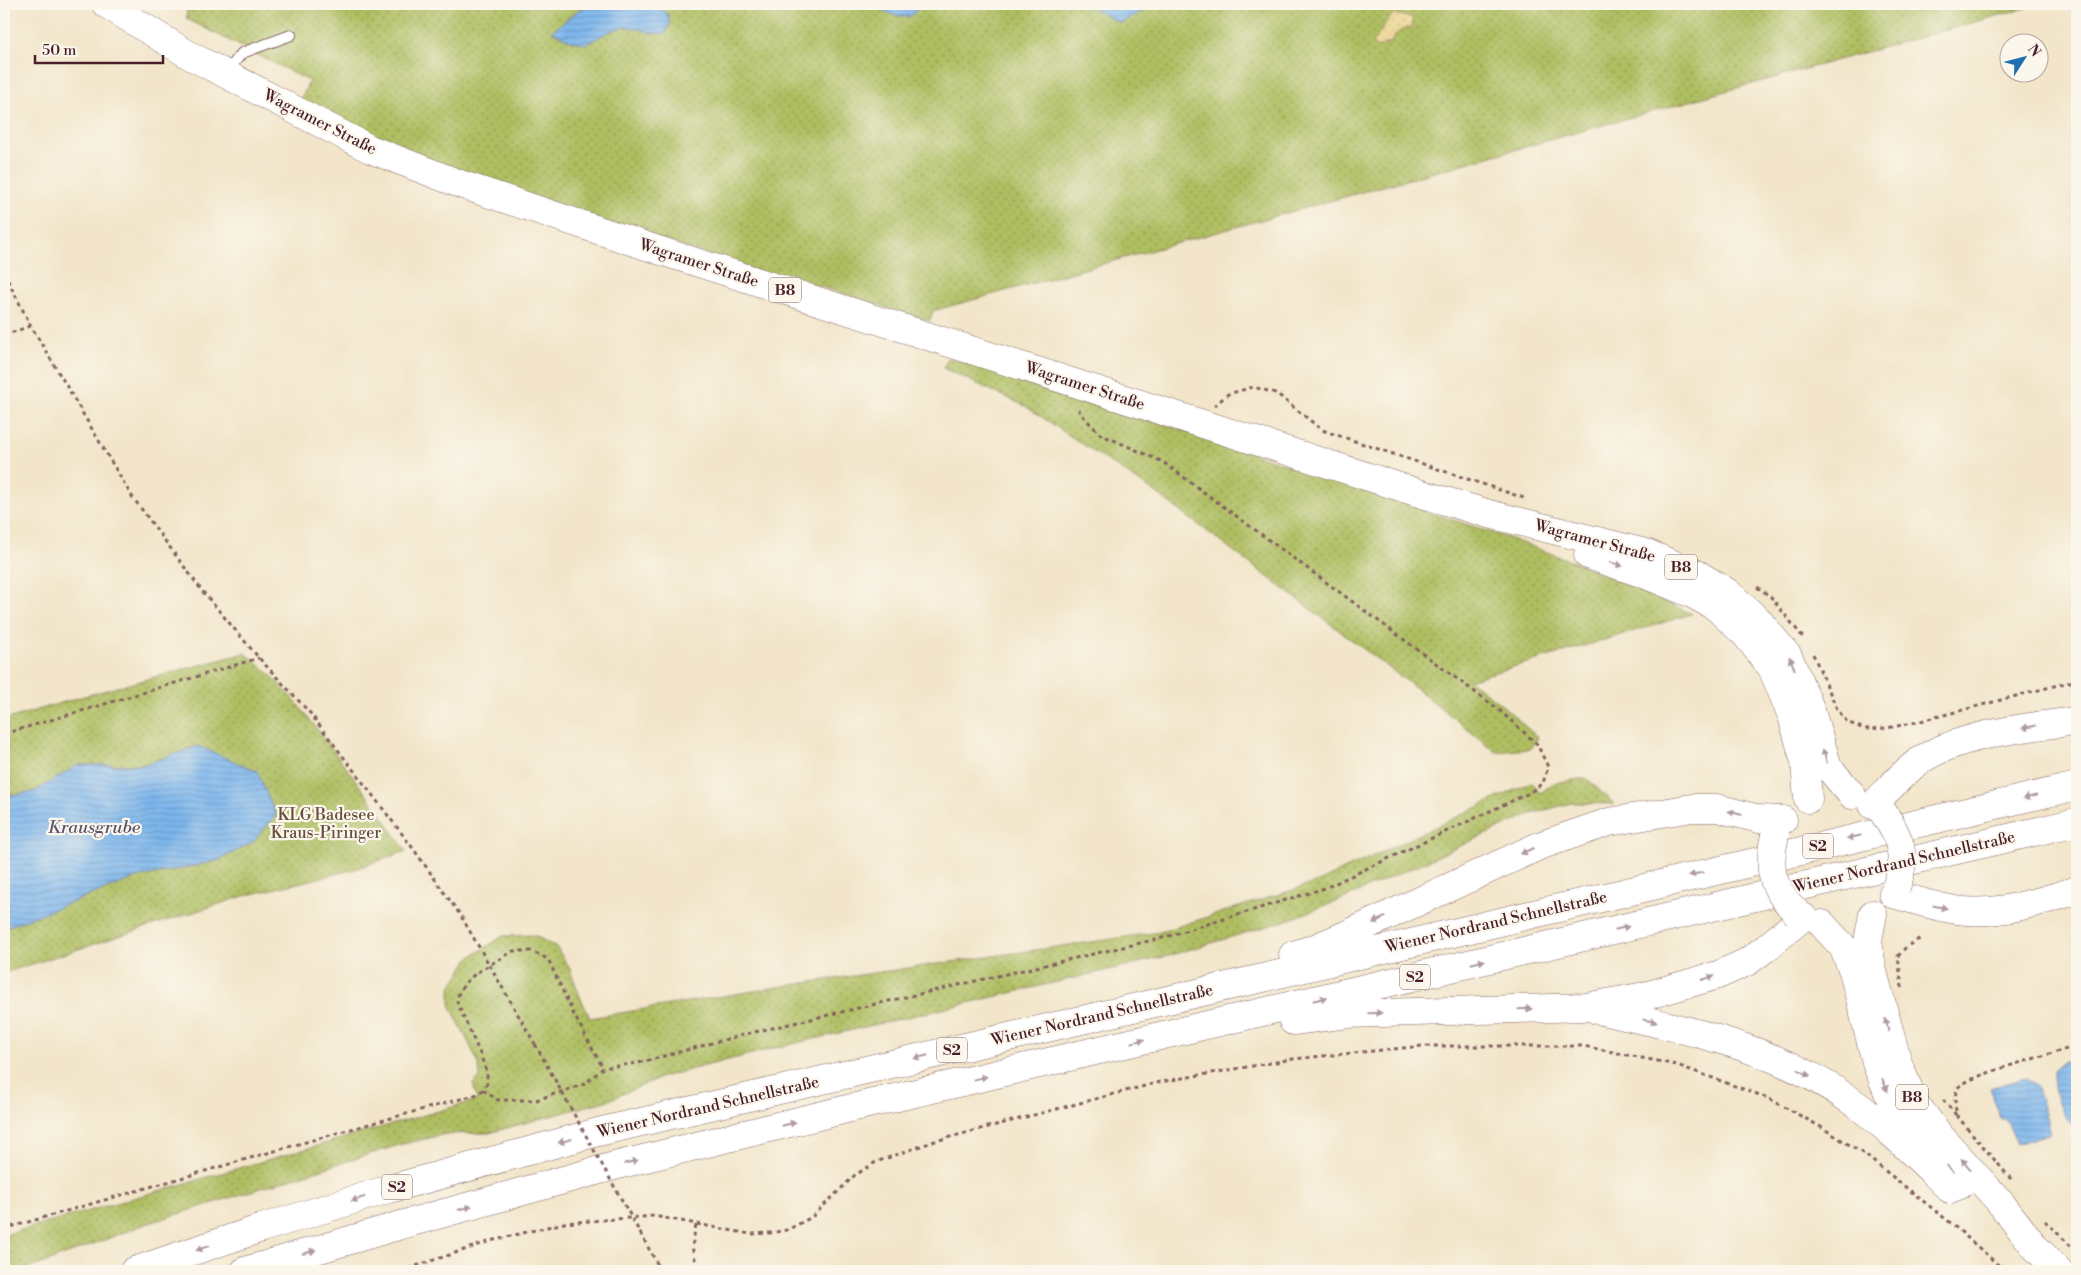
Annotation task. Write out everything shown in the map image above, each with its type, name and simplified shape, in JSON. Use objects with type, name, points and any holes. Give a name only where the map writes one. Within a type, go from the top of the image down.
[{"type":"main road","name":"Wagramer Straße","points":[[106,4],[189,55],[370,149],[460,184],[667,253],[1422,494],[1489,514],[1646,553],[1697,574],[1727,592],[1758,620],[1788,656],[1801,712]]},
{"type":"main road","name":"B8","points":[[1801,712],[1808,799]]},
{"type":"main road","name":"B8","points":[[1801,712],[1828,767],[1896,831],[1902,854],[1900,877],[1894,891]]},
{"type":"main road","points":[[1241,983],[1281,958],[1316,948],[1539,846],[1581,830],[1609,822],[1692,808],[1717,808],[1759,819],[1779,827],[1791,811],[1808,799],[1829,794],[1869,804],[1924,758],[1949,747],[1989,734],[2036,725],[2077,721]]},
{"type":"main road","name":"Wiener Nordrand Schnellstraße","points":[[134,1271],[262,1228],[389,1189],[598,1132],[2077,786]]},
{"type":"main road","name":"Wiener Nordrand Schnellstraße","points":[[245,1271],[618,1165],[2077,822]]},
{"type":"main road","name":"B8","points":[[1779,827],[1770,857],[1773,880],[1784,900],[1843,947],[1853,971],[1877,1066],[1896,1111],[1915,1139],[1988,1213],[2034,1247],[2059,1271]]},
{"type":"main road","points":[[1255,1014],[1292,1021],[1348,1014],[1586,1007],[1645,996],[1718,975],[1747,962],[1807,918],[1845,925],[1858,922],[1874,914],[1894,891],[1932,906],[1959,911],[1998,910],[2036,903],[2077,890]]},
{"type":"main road","name":"B8","points":[[1874,914],[1868,941],[1872,968],[1898,1063],[1914,1102],[1940,1136],[1999,1201],[2034,1247]]},
{"type":"main road","points":[[1586,1007],[1728,1041],[1772,1058],[1815,1079],[1880,1122],[1950,1189],[1960,1185]]},
{"type":"lane","points":[[225,74],[242,53],[292,35]]},
{"type":"path","points":[[4,273],[31,326],[131,495],[203,592],[310,714],[412,847],[461,916],[490,964],[662,1271]]},
{"type":"path","points":[[4,335],[31,326]]},
{"type":"path","points":[[483,1090],[498,1100],[536,1100],[585,1084],[603,1068],[638,1063],[746,1034],[1162,938],[1324,888],[1529,793],[1542,783],[1548,767],[1537,744],[1498,709],[1164,462],[1100,434],[1079,412],[1082,385]]},
{"type":"path","points":[[4,734],[259,658]]},
{"type":"path","points":[[1903,996],[1898,956],[1907,946],[1921,938]]},
{"type":"path","points":[[4,1229],[344,1131],[476,1096],[488,1082],[488,1074],[457,1002],[459,992],[466,982],[490,964],[513,951],[531,951],[548,959],[573,1013],[603,1068]]},
{"type":"path","points":[[401,1271],[494,1240],[564,1223],[654,1216],[750,1234],[770,1234],[787,1230],[812,1218],[855,1175],[876,1162],[944,1139],[1160,1082],[1293,1058],[1424,1046],[1583,1046],[1678,1065],[1768,1098],[1821,1127],[1864,1154],[1952,1224],[2005,1271]]},
{"type":"path","points":[[1957,1116],[1955,1104],[1958,1088],[1964,1082],[1989,1072],[2077,1046]]},
{"type":"path","points":[[1941,1098],[2015,1184]]},
{"type":"path","points":[[2044,1220],[2077,1252]]},
{"type":"path","points":[[696,1225],[692,1247],[698,1271]]},
{"type":"green space","points":[[186,4],[2040,4],[933,311],[930,321],[818,286],[816,290],[464,175],[298,106],[309,81],[187,19]]},
{"type":"green space","points":[[948,358],[1012,374],[1511,539],[1577,563],[1692,614],[1469,680],[1502,705],[1538,738],[1530,749],[1496,752],[1425,695],[1156,493],[1025,406],[943,368]]},
{"type":"green space","name":"KLG Badesee Kraus-Piringer","points":[[245,653],[269,673],[301,709],[388,824],[406,851],[352,870],[244,896],[4,973],[4,928],[135,878],[217,861],[198,746],[143,765],[79,765],[34,792],[4,796],[4,720],[84,696]]},
{"type":"green space","points":[[1586,778],[1614,804],[1571,803],[1531,814],[1345,898],[1288,920],[1168,956],[767,1050],[662,1077],[609,1100],[489,1133],[446,1134],[399,1145],[146,1224],[23,1271],[4,1271],[4,1235],[477,1100],[473,1084],[480,1077],[478,1062],[450,1005],[450,988],[469,958],[503,936],[534,935],[557,948],[570,969],[590,1018],[790,985],[1160,932],[1318,882],[1531,782],[1540,793],[1554,783]]},
{"type":"sand","points":[[1394,14],[1413,18],[1412,27],[1402,30],[1397,33],[1391,42],[1376,48],[1372,42]]},
{"type":"water","points":[[596,4],[652,4],[668,14],[670,24],[666,33],[659,34],[626,27],[610,31],[586,44],[571,41],[552,31],[580,9]]},
{"type":"water","points":[[878,4],[923,4],[910,17],[888,13]]},
{"type":"water","points":[[1085,4],[1156,4],[1120,23]]},
{"type":"water","name":"Krausgrube","points":[[198,746],[257,771],[276,815],[253,842],[217,861],[135,878],[4,928],[4,796],[34,792],[78,765],[143,765]]},
{"type":"water","points":[[2077,1059],[2077,1123],[2073,1125],[2063,1113],[2057,1100],[2053,1071],[2062,1063]]},
{"type":"water","points":[[2025,1078],[2036,1085],[2051,1133],[2017,1144],[2006,1119],[2001,1119],[1990,1088]]}]
